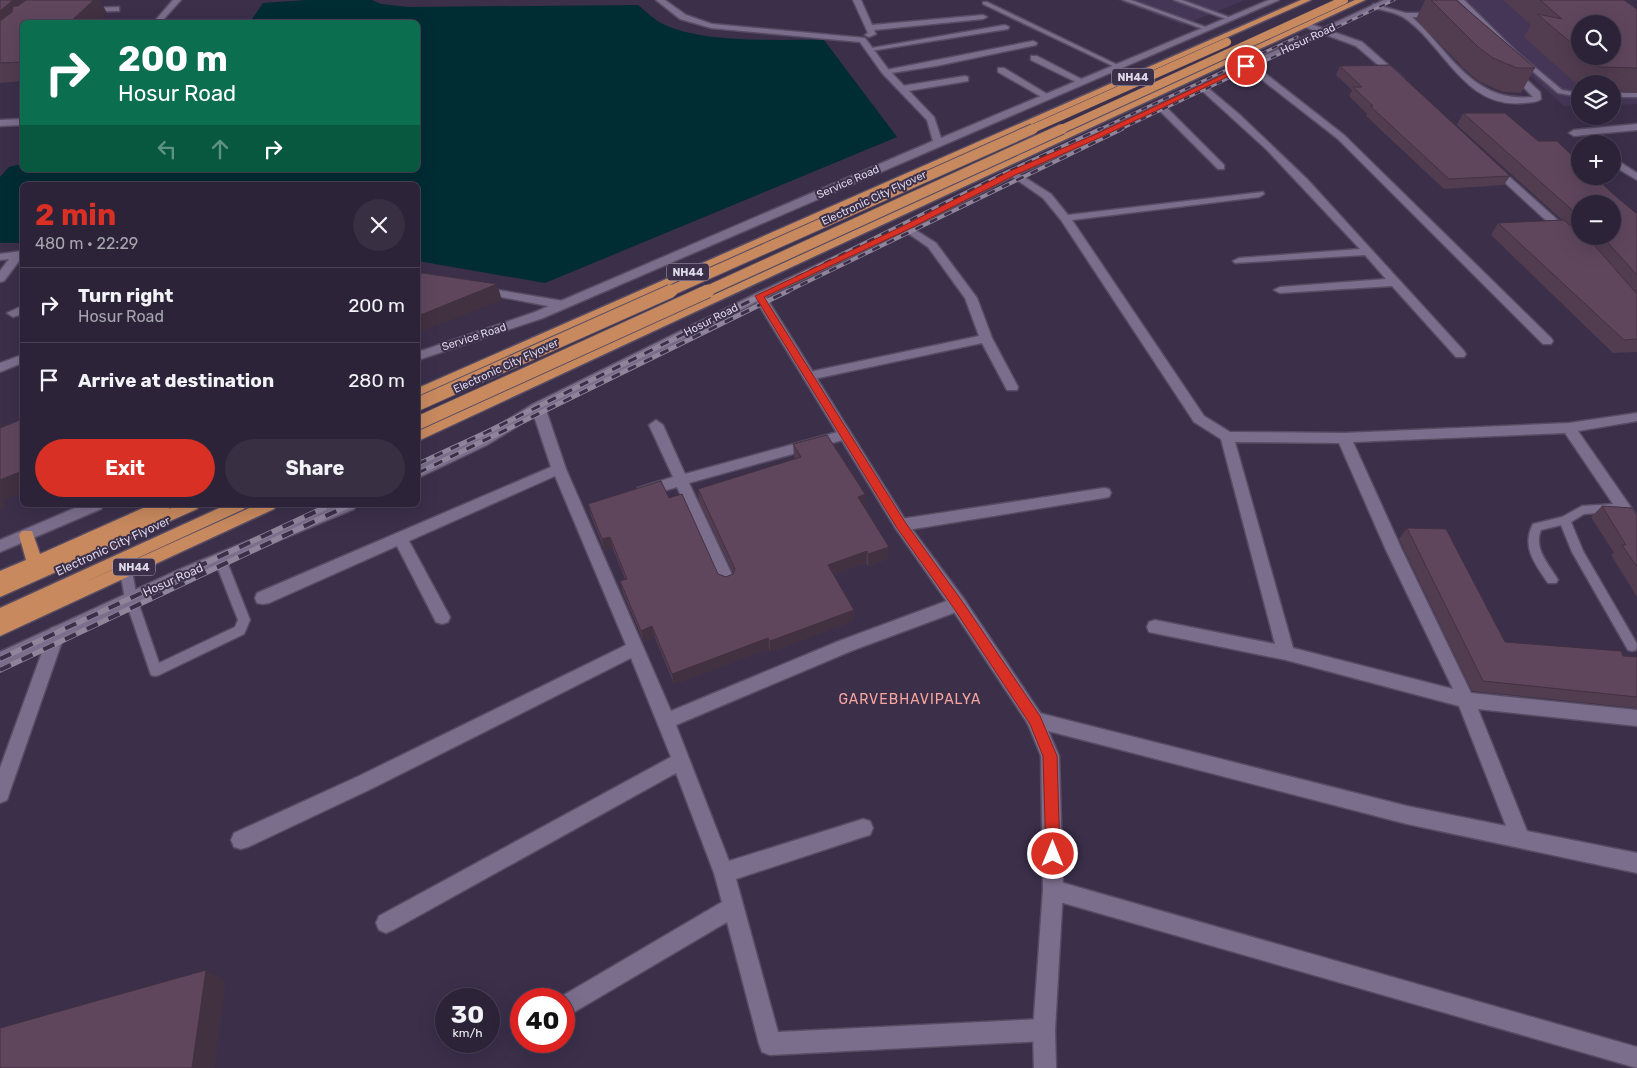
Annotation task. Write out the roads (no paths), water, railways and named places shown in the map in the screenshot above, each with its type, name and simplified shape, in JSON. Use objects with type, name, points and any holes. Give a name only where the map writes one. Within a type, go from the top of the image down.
[{"type":"highway","name":"NH44","points":[[420,392],[1307,0]]},
{"type":"highway","name":"Electronic City Flyover","points":[[420,403],[1320,0]]},
{"type":"highway","name":"Electronic City Flyover","points":[[420,422],[1344,0]]},
{"type":"highway","name":"Hosur Road","points":[[420,435],[1361,0]]},
{"type":"highway","points":[[959,153],[992,170]]},
{"type":"highway","points":[[0,578],[160,507]]},
{"type":"highway","name":"Electronic City Flyover","points":[[0,591],[188,507]]},
{"type":"highway","name":"Electronic City Flyover","points":[[0,615],[236,507]]},
{"type":"highway","name":"NH44","points":[[0,630],[265,507]]},
{"type":"highway","points":[[27,535],[35,563]]},
{"type":"street","points":[[159,20],[177,0]]},
{"type":"street","points":[[660,0],[683,17],[711,26],[759,32],[862,40],[872,34],[857,0]]},
{"type":"street","name":"Service Road","points":[[420,355],[539,315],[938,142],[1275,0]]},
{"type":"street","name":"Hosur Road","points":[[420,472],[482,442],[538,407],[759,296],[906,227],[1013,173],[1390,0]]},
{"type":"street","points":[[1376,6],[1404,15],[1432,14],[1447,18]]},
{"type":"street","points":[[80,11],[116,9]]},
{"type":"street","points":[[1404,15],[1486,95],[1509,102],[1526,102],[1537,99],[1537,94],[1506,65]]},
{"type":"street","points":[[870,28],[983,17]]},
{"type":"street","points":[[1308,25],[1359,44],[1409,88]]},
{"type":"street","points":[[870,48],[1006,27]]},
{"type":"street","points":[[862,40],[885,70],[931,120],[938,142]]},
{"type":"street","points":[[885,70],[936,64],[1034,43]]},
{"type":"street","points":[[1034,58],[1083,82]]},
{"type":"street","points":[[1246,66],[1259,73],[1341,137],[1547,341]]},
{"type":"street","points":[[1002,70],[1048,97]]},
{"type":"street","points":[[902,89],[965,79]]},
{"type":"street","points":[[1202,86],[1238,116],[1306,183],[1460,354]]},
{"type":"street","points":[[1160,106],[1221,167]]},
{"type":"street","points":[[931,120],[962,132]]},
{"type":"street","points":[[0,124],[20,122]]},
{"type":"street","points":[[1577,135],[1574,133],[1637,127]]},
{"type":"street","points":[[1486,161],[1571,238]]},
{"type":"street","points":[[1621,166],[1636,175]]},
{"type":"street","points":[[1013,173],[1047,196],[1065,218],[1200,419],[1228,437],[1344,438],[1569,428],[1637,417]]},
{"type":"street","points":[[1065,218],[1259,194]]},
{"type":"street","points":[[906,227],[932,244],[971,298],[986,338],[1012,387]]},
{"type":"street","points":[[1239,261],[1367,252]]},
{"type":"street","points":[[0,257],[20,254]]},
{"type":"street","points":[[0,279],[20,254]]},
{"type":"street","points":[[1280,290],[1394,282]]},
{"type":"street","points":[[471,289],[563,305]]},
{"type":"street","points":[[759,296],[901,525],[958,604],[1035,720],[1050,756],[1053,890],[1044,1030],[1046,1068]]},
{"type":"street","points":[[809,376],[986,338]]},
{"type":"street","points":[[0,368],[20,361]]},
{"type":"street","points":[[538,407],[560,469],[584,510],[724,873],[770,1044],[1044,1030]]},
{"type":"street","points":[[656,425],[727,581]]},
{"type":"street","points":[[1569,428],[1637,528]]},
{"type":"street","points":[[626,497],[846,435]]},
{"type":"street","points":[[1228,437],[1286,653]]},
{"type":"street","points":[[1344,438],[1394,550],[1465,700],[1522,840]]},
{"type":"street","points":[[263,598],[560,469]]},
{"type":"street","points":[[901,525],[1104,492]]},
{"type":"street","points":[[0,546],[91,507]]},
{"type":"street","name":"Hosur Road","points":[[0,660],[130,599],[344,507]]},
{"type":"street","points":[[400,538],[442,616]]},
{"type":"street","points":[[666,721],[845,646],[958,604]]},
{"type":"street","points":[[1154,627],[1286,653],[1465,700],[1637,718]]},
{"type":"street","points":[[0,794],[57,633]]},
{"type":"street","points":[[241,840],[366,782],[636,648]]},
{"type":"street","points":[[1035,720],[1408,815],[1522,840],[1637,862]]},
{"type":"street","points":[[386,923],[682,760]]},
{"type":"street","points":[[724,873],[863,828]]},
{"type":"street","points":[[1053,890],[1637,1058]]},
{"type":"street","points":[[575,1001],[733,908]]},
{"type":"lane","points":[[1126,0],[1208,29]]},
{"type":"lane","points":[[1178,0],[1231,19]]},
{"type":"lane","points":[[1461,0],[1518,56],[1560,92],[1571,94]]},
{"type":"lane","points":[[985,3],[1119,67]]},
{"type":"lane","points":[[1621,95],[1637,95]]},
{"type":"lane","points":[[1552,580],[1533,549],[1532,535],[1537,526],[1565,520],[1582,510],[1624,508]]},
{"type":"lane","points":[[1565,520],[1578,552],[1632,646]]},
{"type":"lane","points":[[126,571],[130,599],[155,671],[240,630],[243,626],[244,620],[220,559]]},
{"type":"railway","points":[[1119,130],[1394,0]]},
{"type":"railway","points":[[1098,130],[1297,37]]},
{"type":"railway","points":[[767,292],[1001,175],[1100,129]]},
{"type":"railway","points":[[786,292],[1122,129]]},
{"type":"railway","points":[[420,463],[485,433],[770,291]]},
{"type":"railway","points":[[420,472],[788,291]]},
{"type":"railway","points":[[0,659],[326,507]]},
{"type":"railway","points":[[0,670],[345,507]]},
{"type":"district","name":"GARVEBHAVIPALYA","points":[[910,699]]}]
